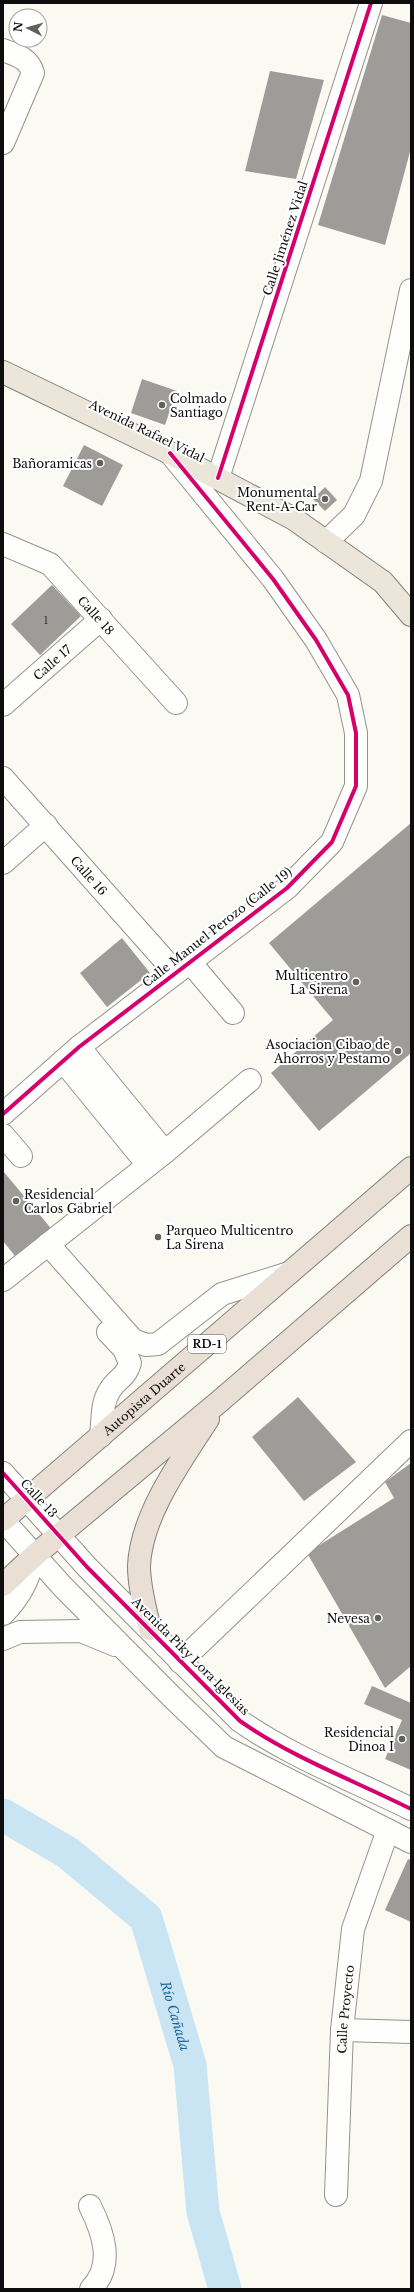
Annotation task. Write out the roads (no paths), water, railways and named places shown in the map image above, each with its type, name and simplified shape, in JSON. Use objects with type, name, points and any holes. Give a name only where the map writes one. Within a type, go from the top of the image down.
[{"type":"highway","name":"Autopista Duarte","points":[[3,1520],[411,1168]]},
{"type":"highway","points":[[3,1585],[36,1555],[220,1401],[411,1236]]},
{"type":"highway","points":[[150,1629],[141,1590],[140,1572],[143,1534],[182,1460],[220,1401]]},
{"type":"main road","name":"Avenida Rafael Vidal","points":[[3,372],[170,453],[294,520],[383,582],[411,615]]},
{"type":"street","name":"Calle Jiménez Vidal","points":[[218,478],[371,3]]},
{"type":"street","points":[[3,50],[24,59],[31,67],[33,73],[3,142]]},
{"type":"street","points":[[326,542],[354,516],[371,481],[411,290]]},
{"type":"street","name":"Calle Manuel Perozo (Calle 19)","points":[[3,1114],[71,1054],[182,967],[288,888],[332,842],[356,786],[356,733],[348,694],[316,640],[273,578],[170,453]]},
{"type":"street","name":"Calle 18","points":[[3,544],[50,564],[102,619],[176,703]]},
{"type":"street","name":"Calle 17","points":[[3,705],[102,619]]},
{"type":"street","name":"Calle 16","points":[[3,778],[182,967],[233,1013]]},
{"type":"street","points":[[3,862],[46,825]]},
{"type":"street","points":[[71,1054],[157,1158]]},
{"type":"street","points":[[3,1280],[157,1158],[250,1080]]},
{"type":"street","points":[[3,1135],[21,1156]]},
{"type":"street","points":[[42,1248],[133,1340],[146,1345],[158,1344],[222,1294],[289,1273]]},
{"type":"street","points":[[42,1248],[128,1356],[130,1363],[124,1376],[110,1389],[107,1397],[104,1406],[101,1436]]},
{"type":"street","points":[[170,1696],[186,1668],[411,1441]]},
{"type":"street","name":"Calle 13","points":[[3,1473],[26,1501],[60,1536]]},
{"type":"street","points":[[3,1520],[36,1555],[63,1587],[170,1696],[224,1747],[411,1842]]},
{"type":"street","name":"Avenida Piky Lora Iglesias","points":[[60,1536],[87,1567],[240,1721],[267,1739],[309,1762],[411,1809]]},
{"type":"street","points":[[3,1614],[14,1603],[28,1580],[36,1555]]},
{"type":"street","points":[[3,1639],[20,1632],[81,1631],[123,1648]]},
{"type":"street","name":"Calle Proyecto","points":[[336,2194],[342,2030],[353,1929],[388,1830]]},
{"type":"street","points":[[342,2030],[411,2032]]},
{"type":"street","points":[[90,2206],[105,2248],[106,2264],[98,2283],[91,2289]]},
{"type":"waterway","name":"Río Cañada","points":[[3,1815],[68,1853],[146,1918],[190,2065],[203,2212],[225,2289]]},
{"type":"place","name":"Colmado Santiago","points":[[162,405]]},
{"type":"place","name":"Bañoramicas","points":[[100,463]]},
{"type":"place","name":"Monumental Rent-A-Car","points":[[325,499]]},
{"type":"place","name":"Multicentro La Sirena","points":[[356,982]]},
{"type":"place","name":"Asociacion Cibao de Ahorros y Pestamo","points":[[398,1051]]},
{"type":"place","name":"Residencial Carlos Gabriel","points":[[16,1201]]},
{"type":"place","name":"Parqueo Multicentro La Sirena","points":[[158,1237]]},
{"type":"place","name":"Nevesa","points":[[378,1618]]},
{"type":"place","name":"Residencial Dinoa I","points":[[402,1739]]}]
